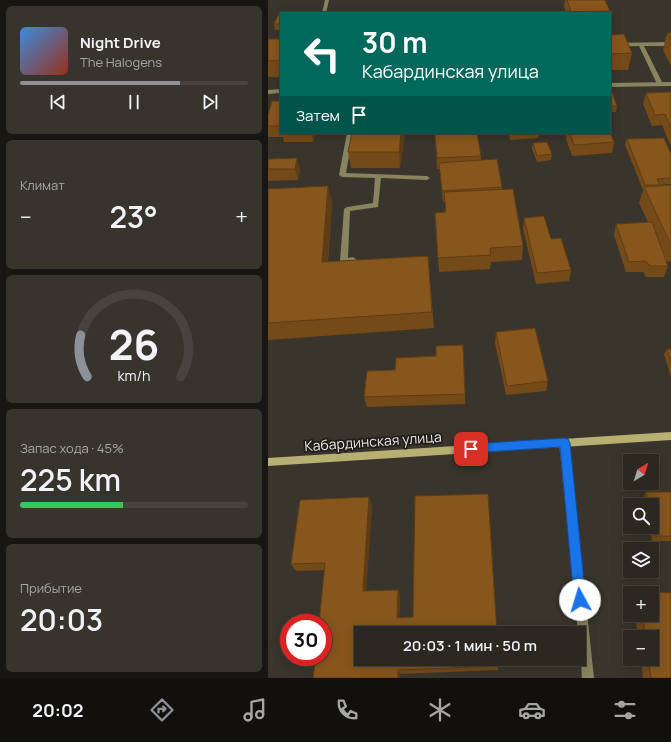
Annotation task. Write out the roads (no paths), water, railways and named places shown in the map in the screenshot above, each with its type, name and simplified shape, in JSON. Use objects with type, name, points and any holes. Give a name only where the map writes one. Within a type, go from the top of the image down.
[{"type":"street","points":[[324,12],[327,0]]},
{"type":"street","points":[[611,45],[671,44]]},
{"type":"street","points":[[641,45],[660,84]]},
{"type":"street","points":[[611,85],[671,84]]},
{"type":"street","points":[[268,92],[280,91]]},
{"type":"street","points":[[350,134],[342,175],[427,178]]},
{"type":"street","points":[[360,260],[344,261],[347,209],[376,205],[378,176]]},
{"type":"street","name":"Кабардинская улица","points":[[268,462],[671,436]]},
{"type":"street","points":[[564,443],[588,678]]}]
